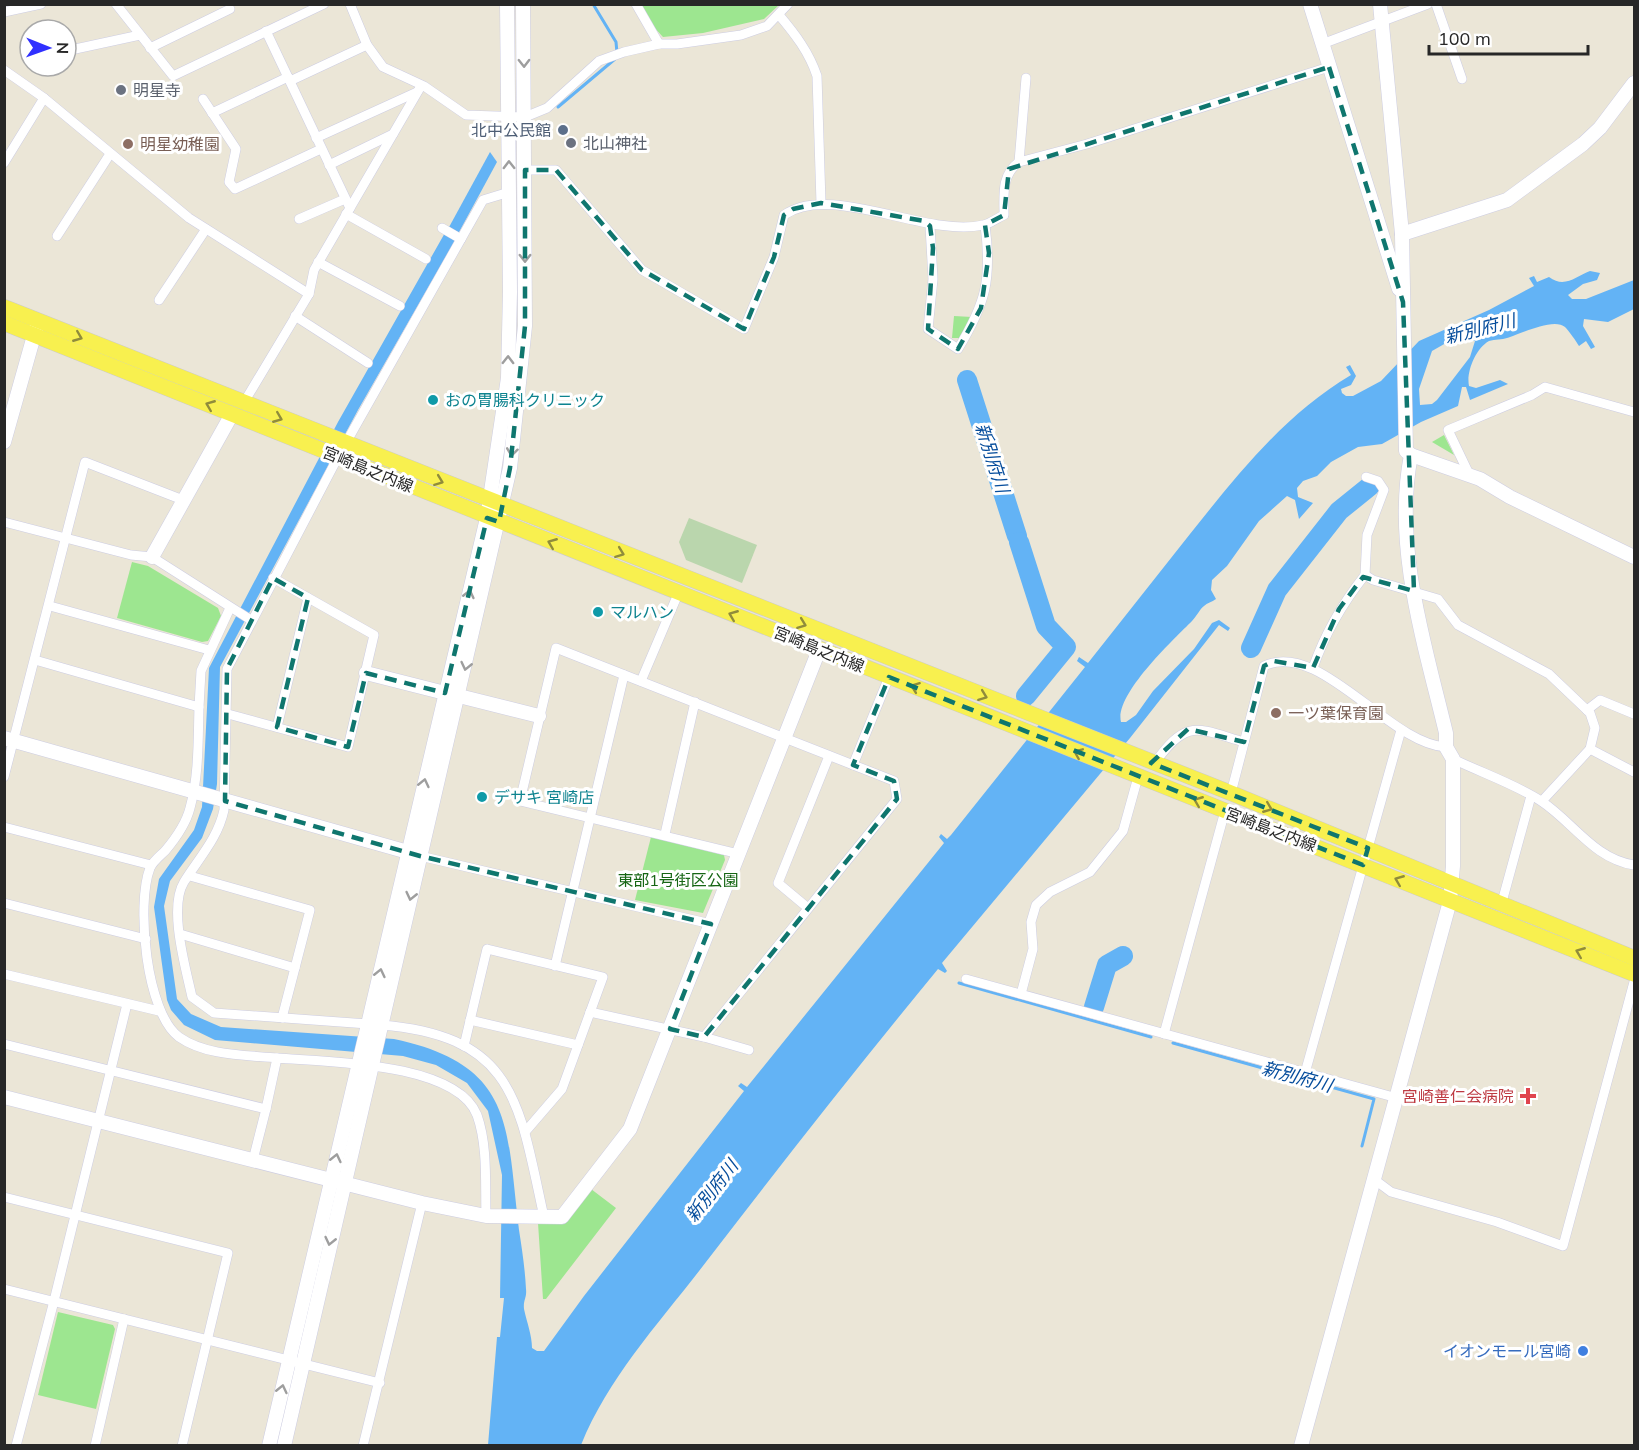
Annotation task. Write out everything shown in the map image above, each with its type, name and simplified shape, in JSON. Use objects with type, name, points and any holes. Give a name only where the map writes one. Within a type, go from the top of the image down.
[{"type":"main road","name":"宮崎島之内線","points":[[4,307],[36,328],[237,409],[335,448],[496,504],[1231,793],[1503,902],[1635,958]]},
{"type":"main road","name":"宮崎島之内線","points":[[4,324],[36,328]]},
{"type":"main road","name":"宮崎島之内線","points":[[335,448],[493,520],[1635,974]]},
{"type":"street","points":[[4,12],[41,4]]},
{"type":"street","points":[[117,5],[173,76],[324,4]]},
{"type":"street","points":[[350,4],[367,45],[383,67],[466,115],[508,117],[525,117],[547,108],[599,61],[624,52],[660,44],[677,44],[741,34],[767,26],[788,4]]},
{"type":"street","points":[[269,1446],[295,1364],[496,504],[508,378],[507,4]]},
{"type":"street","points":[[496,504],[510,468],[525,326],[523,4]]},
{"type":"street","points":[[636,4],[660,44]]},
{"type":"street","points":[[1310,4],[1403,303]]},
{"type":"street","points":[[1302,1446],[1450,901],[1450,753],[1414,591],[1407,514],[1409,453],[1402,234],[1380,4]]},
{"type":"street","points":[[1322,44],[1381,24],[1428,4]]},
{"type":"street","points":[[1436,4],[1462,79]]},
{"type":"street","points":[[150,48],[230,9]]},
{"type":"street","points":[[779,15],[800,40],[818,76],[821,203]]},
{"type":"street","points":[[266,31],[347,207],[426,259]]},
{"type":"street","points":[[78,48],[140,35]]},
{"type":"street","points":[[212,113],[367,45]]},
{"type":"street","points":[[525,170],[556,170],[642,270],[744,329],[770,268],[784,215],[793,209],[821,203],[924,221],[930,226],[985,225],[1004,215],[1005,182],[1010,169],[1018,162],[1087,144],[1329,67]]},
{"type":"street","points":[[4,70],[45,98],[189,218],[309,294]]},
{"type":"street","points":[[1018,162],[1026,78]]},
{"type":"street","points":[[1402,234],[1507,200],[1583,144],[1600,128],[1635,83]]},
{"type":"street","points":[[152,557],[237,409],[309,294],[314,270],[347,207],[419,89]]},
{"type":"street","points":[[316,138],[419,89]]},
{"type":"street","points":[[4,164],[45,98]]},
{"type":"street","points":[[203,99],[236,149],[228,182],[236,189],[321,149]]},
{"type":"street","points":[[329,165],[393,134]]},
{"type":"street","points":[[57,236],[110,154]]},
{"type":"street","points":[[509,192],[483,200],[335,448],[227,669],[225,688],[228,714],[221,824],[184,883],[178,900],[180,933],[192,997],[214,1013],[374,1028],[421,1030],[464,1046],[499,1073],[515,1098],[544,1216]]},
{"type":"street","points":[[299,219],[347,207]]},
{"type":"street","points":[[930,226],[933,279],[928,329],[958,349],[981,309],[989,253],[985,225]]},
{"type":"street","points":[[442,228],[461,239]]},
{"type":"street","points":[[159,300],[206,229]]},
{"type":"street","points":[[318,262],[400,306]]},
{"type":"street","points":[[295,316],[368,363]]},
{"type":"street","points":[[4,442],[36,328]]},
{"type":"street","points":[[1469,474],[1448,430],[1532,395],[1545,387],[1635,412]]},
{"type":"street","points":[[1409,453],[1469,474],[1510,497],[1635,557]]},
{"type":"street","points":[[4,777],[9,739],[50,606],[64,538],[85,462],[183,500]]},
{"type":"street","points":[[1313,668],[1322,640],[1333,620],[1365,575],[1367,535],[1384,490],[1378,481],[1366,477]]},
{"type":"street","points":[[4,522],[130,555],[152,557],[251,620]]},
{"type":"street","points":[[1365,575],[1373,580],[1438,599],[1458,625],[1549,674],[1587,710],[1595,728],[1590,749],[1542,801]]},
{"type":"street","points":[[228,714],[348,747],[374,635],[273,578]]},
{"type":"street","points":[[641,681],[678,594]]},
{"type":"street","points":[[277,727],[308,598]]},
{"type":"street","points":[[50,606],[209,650]]},
{"type":"street","points":[[232,610],[209,650],[201,671],[197,793],[181,831],[151,865],[144,890],[142,915],[159,1011],[167,1026],[191,1044],[220,1052],[365,1063],[429,1077],[452,1088],[470,1104],[481,1131],[492,1216]]},
{"type":"street","points":[[704,1037],[897,799],[894,781],[556,648],[520,801],[665,834],[739,854]]},
{"type":"street","points":[[4,1097],[422,1203],[492,1216],[562,1217],[630,1129],[819,650]]},
{"type":"street","points":[[35,660],[199,708]]},
{"type":"street","points":[[1231,793],[1264,666],[1274,661],[1313,668],[1401,729],[1431,747],[1450,753],[1542,801],[1584,840],[1624,864],[1635,865]]},
{"type":"street","points":[[366,673],[539,716]]},
{"type":"street","points":[[555,966],[624,675]]},
{"type":"street","points":[[853,765],[889,677]]},
{"type":"street","points":[[1587,710],[1600,700],[1635,714]]},
{"type":"street","points":[[665,834],[695,702]]},
{"type":"street","points":[[1154,764],[1163,752],[1188,729],[1197,728],[1244,742]]},
{"type":"street","points":[[1305,1073],[1401,729]]},
{"type":"street","points":[[9,739],[414,854],[711,924]]},
{"type":"street","points":[[1590,749],[1635,772]]},
{"type":"street","points":[[808,908],[778,883],[829,756]]},
{"type":"street","points":[[1022,994],[1033,949],[1031,922],[1036,905],[1050,892],[1090,872],[1123,831],[1133,775]]},
{"type":"street","points":[[1503,902],[1531,796]]},
{"type":"street","points":[[1164,1034],[1225,811]]},
{"type":"street","points":[[4,826],[151,865]]},
{"type":"street","points":[[190,876],[310,909],[282,1018]]},
{"type":"street","points":[[4,903],[146,939]]},
{"type":"street","points":[[180,933],[295,968]]},
{"type":"street","points":[[464,1046],[487,949],[603,977],[562,1089],[525,1132]]},
{"type":"street","points":[[4,974],[159,1011]]},
{"type":"street","points":[[966,979],[1397,1098]]},
{"type":"street","points":[[1375,1180],[1391,1192],[1497,1222],[1563,1246],[1635,982]]},
{"type":"street","points":[[16,1446],[127,1004]]},
{"type":"street","points":[[591,1012],[704,1037],[749,1050]]},
{"type":"street","points":[[470,1020],[578,1045]]},
{"type":"street","points":[[4,1044],[266,1109]]},
{"type":"street","points":[[253,1160],[277,1058]]},
{"type":"street","points":[[4,1197],[228,1253],[182,1446]]},
{"type":"street","points":[[363,1446],[422,1203]]},
{"type":"street","points":[[4,1289],[295,1364],[380,1383]]},
{"type":"street","points":[[95,1446],[124,1319]]},
{"type":"street","points":[[284,1446],[295,1364]]},
{"type":"highlighted area","points":[[1329,67],[1403,302],[1414,591],[1363,577],[1339,609],[1313,668],[1274,661],[1264,666],[1244,742],[1188,729],[1151,763],[1368,848],[1363,865],[889,677],[853,765],[894,781],[897,799],[704,1037],[670,1029],[711,924],[420,856],[225,801],[227,669],[273,578],[308,598],[277,727],[348,747],[366,673],[445,693],[487,518],[499,522],[510,468],[525,326],[525,170],[556,170],[642,270],[744,329],[774,257],[784,215],[793,209],[821,203],[924,221],[930,226],[933,248],[928,329],[958,349],[981,308],[989,253],[985,225],[1004,215],[1009,169]]},
{"type":"green space","points":[[640,5],[779,5],[764,19],[703,33],[663,37],[650,23]]},
{"type":"green space","points":[[954,316],[972,317],[959,338],[952,338]]},
{"type":"green space","points":[[1444,435],[1454,455],[1432,442]]},
{"type":"green space","points":[[689,518],[757,545],[742,583],[686,560],[679,542]]},
{"type":"green space","points":[[132,562],[148,566],[218,608],[221,616],[208,641],[202,642],[117,618]]},
{"type":"green space","name":"東部1号街区公園","points":[[651,837],[724,855],[725,860],[703,913],[635,900]]},
{"type":"green space","points":[[591,1189],[616,1208],[546,1299],[543,1299],[538,1223],[563,1223]]},
{"type":"green space","points":[[58,1312],[113,1325],[115,1329],[96,1409],[38,1395]]},
{"type":"water","points":[[490,152],[497,162],[458,234],[448,229]]},
{"type":"water","points":[[446,231],[457,237],[358,410],[220,667],[217,784],[213,809],[202,838],[170,881],[164,906],[177,999],[191,1014],[221,1027],[394,1039],[434,1050],[463,1065],[484,1084],[497,1106],[506,1131],[525,1274],[524,1309],[532,1348],[544,1351],[584,1296],[744,1091],[738,1086],[741,1083],[747,1087],[944,843],[939,837],[941,834],[947,839],[951,835],[1085,667],[1077,661],[1079,657],[1088,663],[1226,489],[1283,427],[1304,408],[1351,375],[1346,367],[1350,365],[1356,376],[1351,385],[1341,389],[1346,396],[1353,396],[1381,381],[1419,341],[1489,310],[1534,286],[1529,278],[1534,276],[1537,282],[1549,277],[1565,282],[1590,271],[1600,273],[1597,280],[1583,284],[1568,295],[1572,299],[1586,299],[1634,280],[1634,309],[1608,322],[1584,319],[1583,326],[1595,347],[1591,349],[1586,341],[1579,346],[1565,327],[1560,324],[1545,325],[1505,339],[1489,341],[1480,349],[1473,361],[1468,380],[1469,386],[1476,388],[1500,380],[1508,384],[1470,400],[1466,387],[1462,387],[1458,406],[1421,422],[1382,444],[1358,447],[1331,462],[1317,476],[1303,481],[1297,488],[1298,497],[1313,503],[1299,519],[1295,500],[1287,496],[1259,521],[1227,566],[1212,580],[1211,590],[1216,599],[1202,608],[1136,683],[1121,711],[1121,722],[1126,722],[1136,715],[1153,691],[1194,649],[1212,623],[1219,620],[1230,628],[1228,631],[1219,625],[1130,738],[942,963],[947,971],[945,973],[938,969],[850,1078],[637,1350],[606,1396],[581,1445],[488,1445],[497,1337],[500,1337],[504,1298],[500,1298],[502,1175],[488,1111],[467,1083],[436,1065],[403,1056],[215,1040],[184,1025],[171,1010],[167,1000],[154,907],[159,879],[194,830],[202,807],[209,668],[338,422]],"holes":[[[1464,339],[1475,341],[1470,357],[1437,400],[1432,404],[1420,405],[1419,389],[1432,351],[1446,343]]]},
{"type":"waterway","points":[[593,4],[616,42],[617,53]]},
{"type":"waterway","points":[[558,107],[615,59]]},
{"type":"waterway","name":"新別府川","points":[[967,380],[1017,536]]},
{"type":"waterway","name":"新別府川","points":[[1251,648],[1277,590],[1339,511],[1370,486]]},
{"type":"waterway","name":"新別府川","points":[[1019,542],[1046,626],[1066,647],[1026,696]]},
{"type":"waterway","name":"新別府川","points":[[1094,1007],[1107,965],[1123,956]]},
{"type":"waterway","name":"新別府川","points":[[959,983],[1151,1037]]},
{"type":"waterway","name":"新別府川","points":[[1173,1043],[1374,1099],[1362,1146]]},
{"type":"place","name":"明星寺","points":[[121,90]]},
{"type":"place","name":"北中公民館","points":[[563,130]]},
{"type":"place","name":"北山神社","points":[[571,143]]},
{"type":"place","name":"明星幼稚園","points":[[128,144]]},
{"type":"place","name":"おの胃腸科クリニック","points":[[433,400]]},
{"type":"place","name":"マルハン","points":[[598,612]]},
{"type":"place","name":"一ツ葉保育園","points":[[1276,713]]},
{"type":"place","name":"デサキ 宮崎店","points":[[482,797]]},
{"type":"place","name":"宮崎善仁会病院","points":[[1528,1096]]},
{"type":"place","name":"イオンモール宮崎","points":[[1583,1351]]}]
